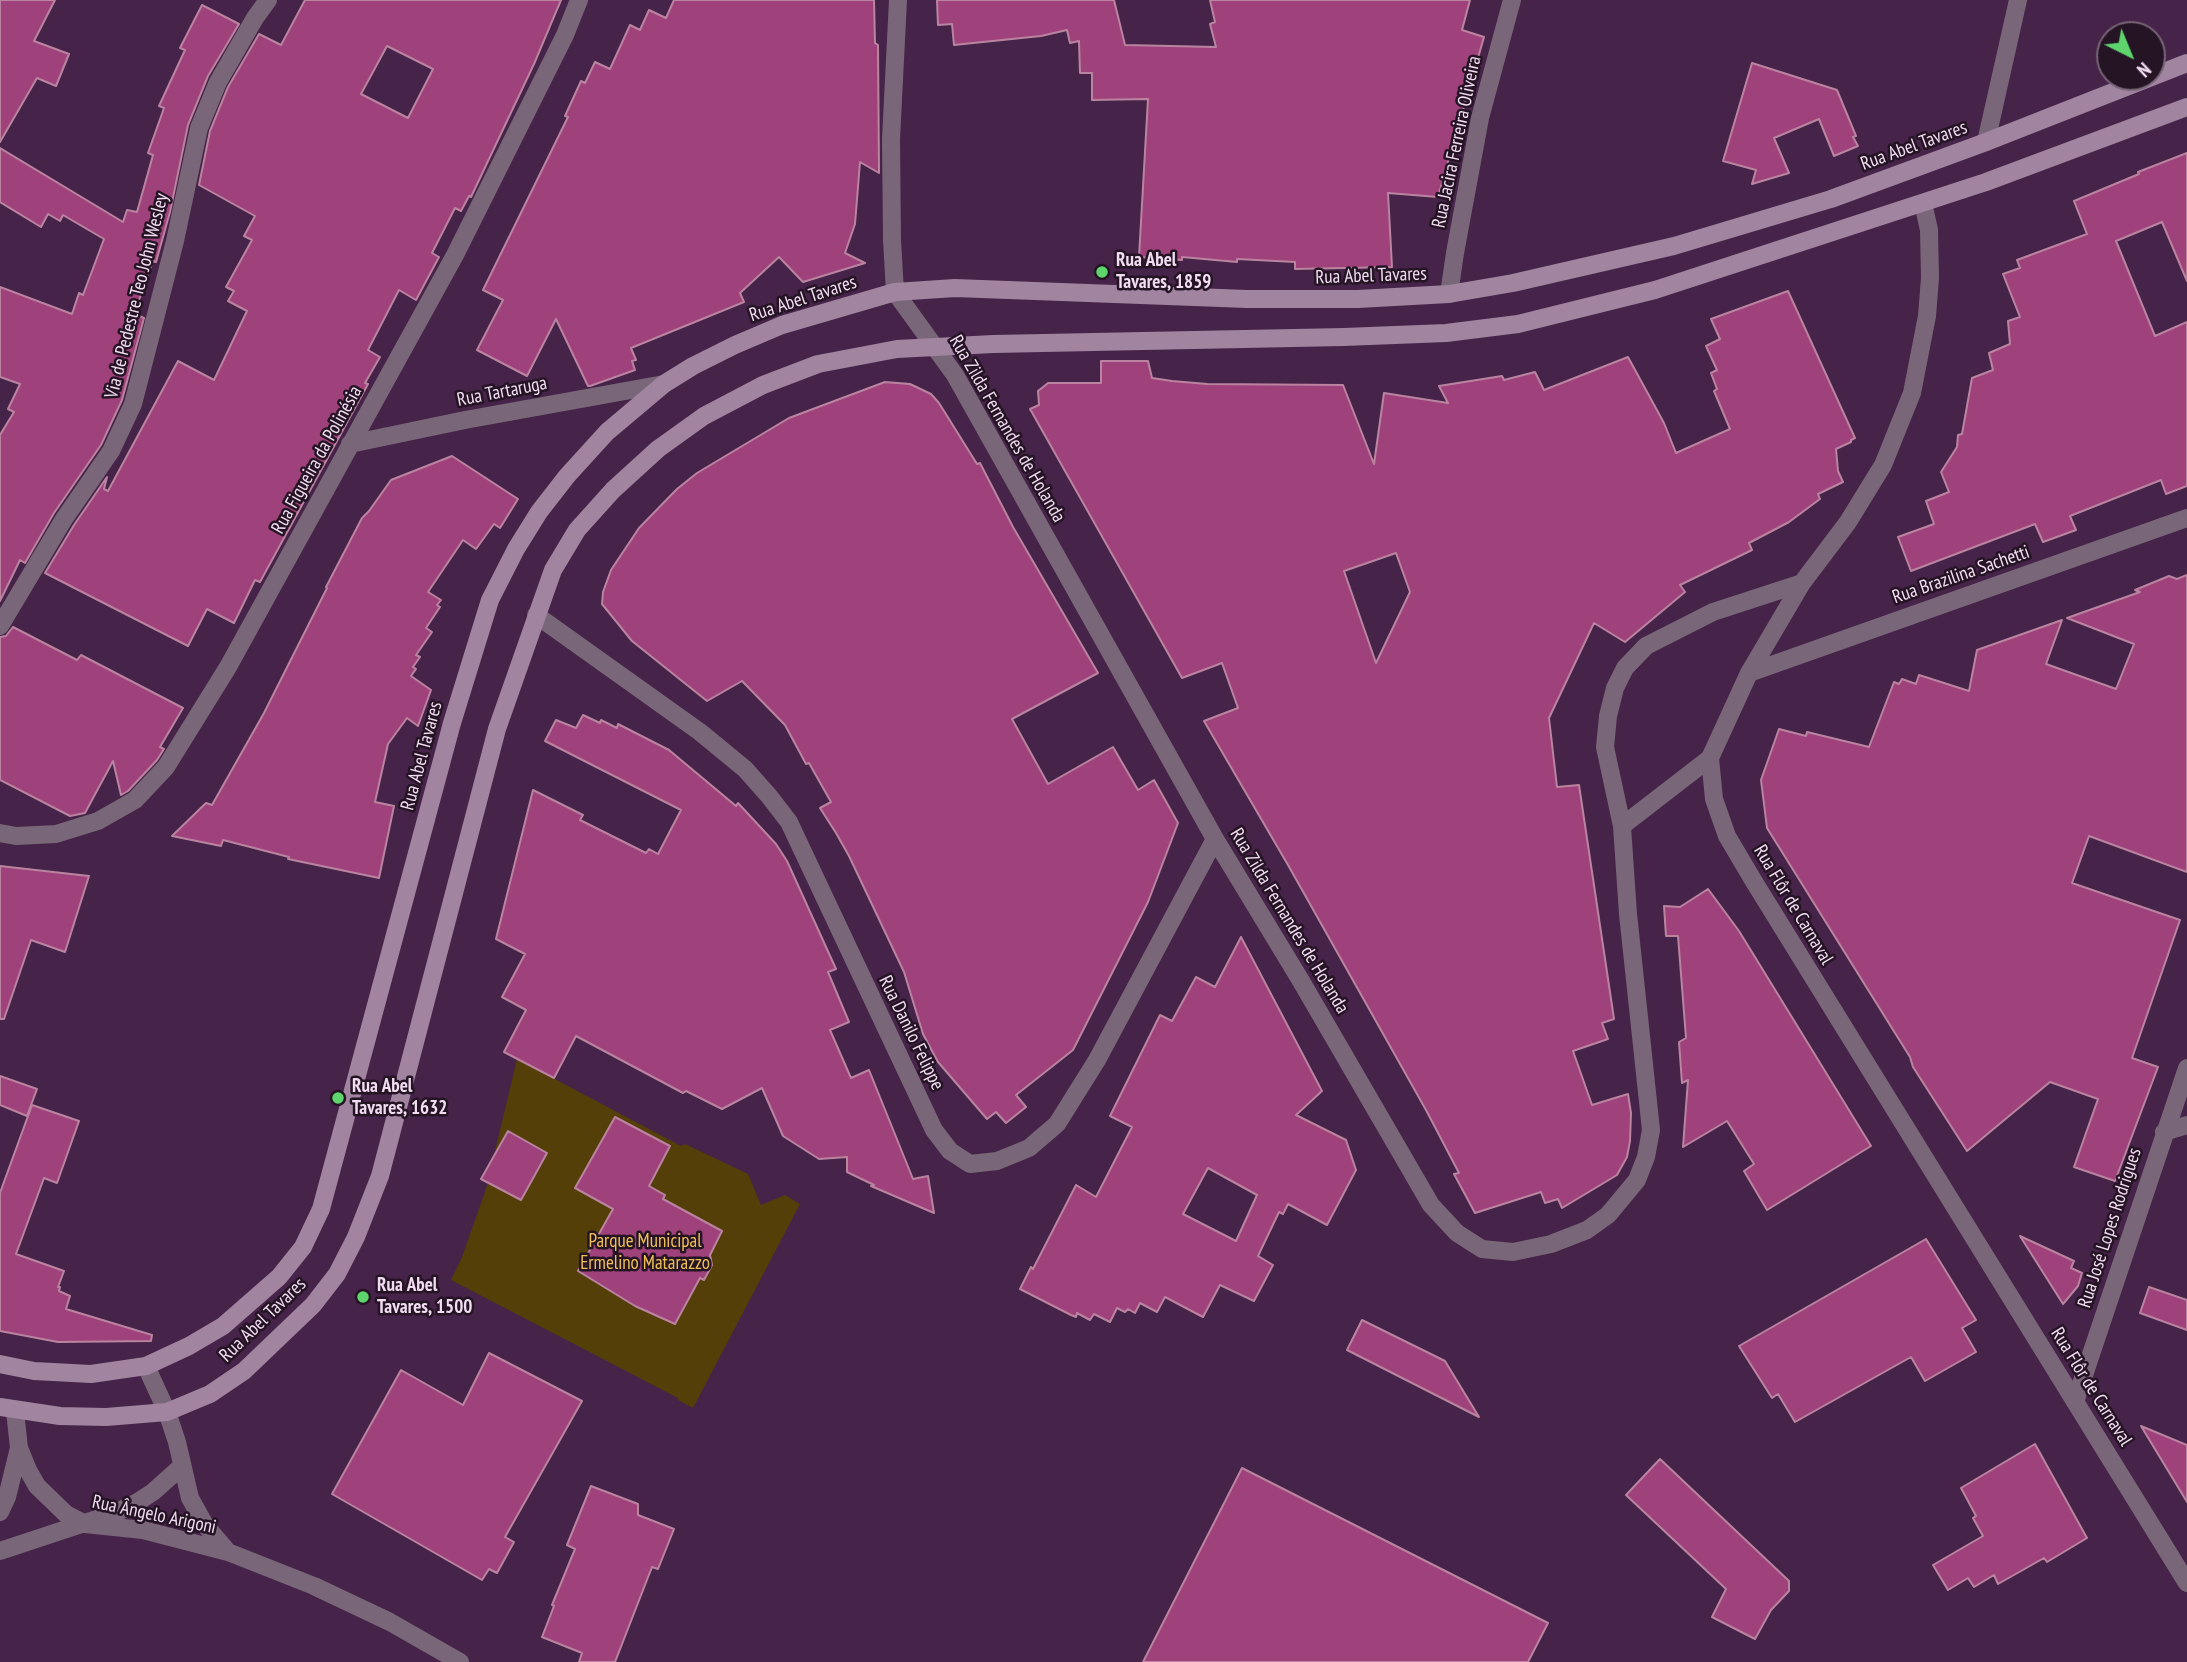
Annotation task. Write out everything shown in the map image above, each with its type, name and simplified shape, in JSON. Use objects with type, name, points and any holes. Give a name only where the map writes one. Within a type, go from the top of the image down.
[{"type":"street","name":"Via de Pedestre Teo John Wesley","points":[[0,626],[64,519],[111,451],[133,404],[175,241],[199,128],[218,82],[268,0]]},
{"type":"street","name":"Rua Figueira da Polinésia","points":[[0,833],[16,836],[56,834],[98,821],[135,800],[166,767],[228,667],[455,255],[565,35],[579,0]]},
{"type":"street","points":[[895,292],[891,139],[898,0]]},
{"type":"street","name":"Rua Jacira Ferreira Oliveira","points":[[1449,294],[1480,118],[1512,0]]},
{"type":"street","points":[[1986,142],[2018,0]]},
{"type":"street","name":"Rua Abel Tavares","points":[[0,1364],[34,1371],[91,1374],[146,1366],[223,1326],[279,1277],[303,1247],[321,1209],[452,723],[490,600],[527,531],[567,476],[607,432],[664,384],[735,345],[782,325],[895,292],[955,288],[1275,299],[1358,299],[1449,294],[1513,283],[1674,246],[1831,199],[2187,63]]},
{"type":"street","name":"Rua Abel Tavares","points":[[8,1409],[60,1416],[106,1417],[167,1412],[210,1394],[244,1371],[313,1305],[337,1274],[356,1237],[380,1175],[497,729],[553,570],[577,530],[613,490],[658,449],[704,416],[763,385],[818,364],[897,349],[1446,333],[1518,324],[1655,290],[1923,203],[2187,107]]},
{"type":"street","points":[[1622,826],[1710,758],[1749,673],[1802,583],[1848,522],[1883,465],[1912,393],[1927,316],[1930,278],[1929,230],[1923,203]]},
{"type":"street","name":"Rua Zilda Fernandes de Holanda","points":[[895,292],[955,375],[1215,839],[1431,1205],[1457,1233],[1482,1249],[1513,1252],[1551,1244],[1587,1230],[1608,1215],[1624,1198],[1637,1180],[1646,1157],[1651,1130],[1628,914],[1622,826],[1605,747],[1612,698],[1625,668],[1646,646],[1703,617],[1802,583]]},
{"type":"street","name":"Rua Tartaruga","points":[[350,444],[664,384]]},
{"type":"street","name":"Rua Brazilina Sachetti","points":[[1749,673],[2187,518]]},
{"type":"street","name":"Rua Danilo Felippe","points":[[536,615],[700,732],[745,769],[769,796],[789,822],[934,1130],[950,1151],[970,1164],[997,1161],[1029,1148],[1057,1124],[1097,1060],[1215,839]]},
{"type":"street","name":"Rua Flôr de Carnaval","points":[[1710,758],[1714,799],[1727,836],[2187,1583]]},
{"type":"street","name":"Rua José Lopes Rodrigues","points":[[2075,1402],[2187,1068]]},
{"type":"street","points":[[2165,1132],[2187,1125]]},
{"type":"street","name":"Rua Ângelo Arigoni","points":[[146,1366],[167,1412],[190,1498],[205,1525],[228,1552]]},
{"type":"street","name":"Rua Ângelo Arigoni","points":[[8,1409],[28,1471],[37,1486],[66,1514],[85,1524],[144,1530],[228,1552],[314,1586],[377,1616],[460,1662]]},
{"type":"street","points":[[0,1512],[7,1497],[19,1448]]},
{"type":"street","points":[[0,1551],[85,1524],[136,1503],[182,1466]]},
{"type":"green space","name":"Parque Municipal Ermelino Matarazzo","points":[[517,1059],[681,1146],[685,1144],[748,1174],[761,1205],[785,1195],[800,1204],[693,1408],[451,1280],[486,1189]]},
{"type":"building","points":[[0,0],[55,0],[34,41],[69,54],[56,86],[37,78],[0,142]]},
{"type":"building","points":[[305,0],[561,0],[471,197],[469,196],[461,211],[455,208],[432,253],[439,257],[416,300],[399,290],[368,350],[380,357],[365,383],[368,384],[260,582],[255,580],[234,623],[207,609],[188,646],[45,573],[107,477],[104,489],[108,491],[178,361],[214,380],[247,311],[228,301],[234,291],[226,287],[252,240],[244,236],[255,216],[199,185],[210,131],[228,87],[259,34],[281,45]],"holes":[[[387,46],[433,69],[408,118],[361,94]]]},
{"type":"building","points":[[674,0],[874,0],[875,43],[878,45],[879,173],[860,162],[855,224],[845,253],[865,263],[803,282],[779,257],[740,293],[744,302],[631,348],[636,360],[632,361],[635,370],[590,386],[556,319],[527,376],[477,350],[503,300],[483,290],[568,117],[565,116],[581,81],[585,83],[595,62],[610,69],[630,25],[640,30],[649,10],[666,18]]},
{"type":"building","points":[[937,0],[1114,0],[1125,45],[1216,47],[1210,24],[1215,22],[1210,0],[1470,0],[1462,30],[1484,37],[1438,197],[1388,193],[1392,267],[1295,269],[1295,262],[1139,257],[1148,99],[1092,100],[1092,73],[1080,73],[1079,41],[1070,43],[1067,30],[1041,36],[954,45],[952,24],[938,25]]},
{"type":"building","points":[[202,5],[239,24],[208,76],[188,125],[170,212],[156,262],[153,261],[134,314],[144,318],[122,400],[101,445],[54,513],[25,563],[20,560],[0,601],[0,435],[14,412],[8,409],[20,384],[0,377],[0,287],[72,314],[79,293],[83,295],[104,239],[63,215],[60,221],[48,214],[41,227],[0,202],[0,148],[123,222],[127,210],[137,212],[153,155],[148,153],[164,108],[159,106],[185,50],[180,48]]},
{"type":"building","points":[[1752,63],[1837,90],[1858,146],[1834,156],[1819,119],[1774,138],[1789,173],[1752,184],[1756,170],[1723,161]]},
{"type":"building","points":[[2187,153],[2187,281],[2162,222],[2116,241],[2155,336],[2187,322],[2187,486],[2166,494],[2161,480],[2070,516],[2076,530],[2043,542],[2035,524],[1911,571],[1898,537],[1934,524],[1926,501],[1949,492],[1941,472],[1957,447],[1958,435],[1962,434],[1972,378],[1993,370],[1989,353],[2010,344],[2008,321],[2020,317],[2003,274],[2020,268],[2017,260],[2087,234],[2074,201]]},
{"type":"building","points":[[1788,291],[1855,438],[1836,449],[1838,471],[1843,482],[1818,494],[1820,499],[1789,522],[1749,543],[1752,550],[1680,585],[1685,592],[1625,642],[1594,623],[1549,718],[1557,787],[1579,785],[1614,1019],[1602,1023],[1608,1039],[1573,1051],[1592,1105],[1628,1094],[1631,1113],[1627,1157],[1617,1175],[1562,1208],[1558,1199],[1545,1203],[1541,1192],[1475,1213],[1454,1174],[1459,1173],[1426,1110],[1204,721],[1238,708],[1222,663],[1182,678],[1030,409],[1039,405],[1038,391],[1048,383],[1101,383],[1101,361],[1148,361],[1152,378],[1172,381],[1207,384],[1343,385],[1374,464],[1384,393],[1448,403],[1439,386],[1502,376],[1504,380],[1535,372],[1544,390],[1628,357],[1664,423],[1676,453],[1730,429],[1714,391],[1717,389],[1711,373],[1717,370],[1706,346],[1720,339],[1711,319]],"holes":[[[1396,553],[1410,592],[1376,663],[1344,571]]]},
{"type":"building","points":[[885,382],[910,384],[931,394],[939,403],[977,464],[980,463],[1013,527],[1098,673],[1012,719],[1048,784],[1113,747],[1138,790],[1154,780],[1178,823],[1148,902],[1073,1050],[1016,1095],[1026,1107],[1006,1123],[996,1112],[987,1119],[938,1062],[923,1034],[904,972],[849,856],[820,808],[831,802],[785,725],[742,681],[707,701],[632,641],[602,604],[603,592],[611,570],[639,528],[677,489],[697,473],[789,418]]},
{"type":"building","points":[[452,456],[518,499],[500,528],[494,524],[476,549],[463,540],[428,592],[441,600],[437,605],[440,607],[426,628],[432,632],[416,655],[420,657],[411,676],[431,690],[418,726],[407,718],[388,744],[375,802],[394,806],[379,878],[288,859],[289,857],[223,840],[221,846],[172,836],[206,803],[212,805],[264,713],[362,518],[391,480]]},
{"type":"building","points":[[2187,575],[2187,872],[2089,836],[2072,883],[2180,920],[2132,1058],[2158,1067],[2115,1181],[2074,1167],[2098,1099],[2050,1082],[1967,1151],[1767,828],[1761,780],[1779,729],[1806,736],[1807,732],[1869,747],[1894,682],[1899,684],[1902,679],[1916,684],[1919,675],[1969,691],[1977,650],[2062,620],[2046,664],[2116,689],[2134,644],[2067,618],[2140,592],[2135,590],[2169,576],[2177,579]]},
{"type":"building","points":[[13,627],[77,660],[81,655],[183,708],[160,747],[164,749],[157,760],[128,791],[121,795],[113,761],[85,813],[70,816],[0,780],[0,637],[6,636]]},
{"type":"building","points":[[583,715],[617,728],[618,724],[669,750],[736,806],[738,803],[776,844],[787,861],[836,969],[828,972],[849,1022],[830,1030],[851,1078],[869,1070],[913,1179],[928,1176],[934,1213],[871,1186],[874,1185],[847,1172],[847,1157],[819,1159],[783,1136],[762,1088],[722,1109],[686,1091],[683,1093],[576,1036],[554,1078],[504,1052],[526,1010],[502,997],[525,954],[496,939],[533,790],[583,815],[580,820],[646,853],[649,849],[658,854],[681,810],[545,741],[556,720],[576,728]]},
{"type":"building","points":[[0,866],[89,876],[65,952],[31,940],[4,1019],[0,1019]]},
{"type":"building","points":[[1708,889],[1739,931],[1871,1146],[1767,1210],[1744,1171],[1754,1164],[1727,1121],[1683,1147],[1688,1080],[1682,1083],[1679,1042],[1686,1038],[1678,936],[1666,936],[1664,906],[1680,907]]},
{"type":"building","points":[[1241,937],[1322,1091],[1296,1115],[1346,1140],[1356,1170],[1327,1225],[1288,1204],[1283,1214],[1279,1212],[1258,1256],[1273,1265],[1254,1301],[1220,1285],[1203,1317],[1165,1297],[1157,1312],[1140,1303],[1135,1313],[1117,1308],[1110,1322],[1094,1314],[1090,1320],[1077,1313],[1076,1317],[1071,1315],[1020,1289],[1076,1185],[1096,1197],[1132,1127],[1110,1116],[1160,1015],[1172,1021],[1196,977],[1215,987]],"holes":[[[1208,1168],[1257,1195],[1236,1241],[1183,1214]]]},
{"type":"building","points":[[0,1076],[37,1089],[27,1116],[0,1105]]},
{"type":"building","points":[[32,1105],[79,1121],[57,1183],[44,1178],[16,1254],[64,1271],[58,1287],[59,1291],[70,1296],[66,1309],[152,1335],[151,1341],[58,1342],[0,1331],[0,1193]]},
{"type":"building","points":[[615,1117],[670,1146],[649,1186],[665,1195],[663,1199],[722,1231],[710,1255],[712,1265],[704,1280],[700,1278],[675,1324],[635,1306],[578,1271],[613,1209],[575,1188]]},
{"type":"building","points":[[508,1131],[547,1153],[521,1200],[481,1179]]},
{"type":"building","points":[[2020,1236],[2074,1261],[2071,1268],[2082,1273],[2078,1286],[2063,1304]]},
{"type":"building","points":[[1926,1239],[1976,1320],[1962,1328],[1976,1352],[1925,1381],[1911,1357],[1795,1422],[1778,1394],[1772,1398],[1739,1346]]},
{"type":"building","points":[[2149,1287],[2187,1300],[2187,1330],[2140,1313]]},
{"type":"building","points":[[1362,1320],[1445,1361],[1479,1417],[1347,1350]]},
{"type":"building","points":[[489,1353],[582,1401],[505,1537],[514,1542],[497,1573],[489,1569],[482,1580],[332,1494],[401,1370],[463,1405]]},
{"type":"building","points":[[2141,1426],[2187,1445],[2187,1502]]},
{"type":"building","points":[[2035,1444],[2087,1538],[2047,1562],[2044,1558],[1998,1584],[1994,1575],[1974,1587],[1968,1578],[1948,1590],[1933,1565],[1983,1536],[1961,1488]]},
{"type":"building","points":[[1660,1459],[1789,1581],[1789,1591],[1771,1610],[1755,1639],[1712,1617],[1726,1589],[1626,1495]]},
{"type":"building","points":[[1242,1468],[1548,1623],[1528,1662],[1143,1662]]},
{"type":"building","points":[[591,1486],[638,1504],[638,1515],[674,1529],[658,1569],[652,1567],[615,1662],[579,1662],[582,1653],[542,1637],[575,1549],[567,1545]]},
{"type":"place","name":"Rua Abel Tavares, 1859","points":[[1102,272]]},
{"type":"place","name":"Rua Abel Tavares, 1632","points":[[338,1098]]},
{"type":"place","name":"Rua Abel Tavares, 1500","points":[[363,1297]]}]
